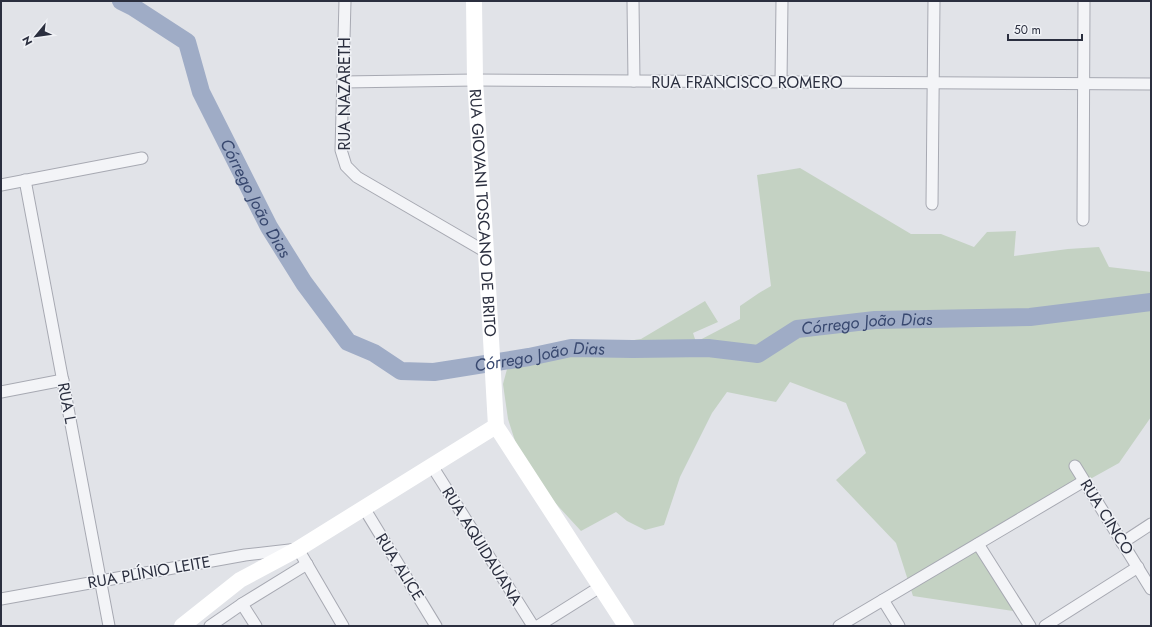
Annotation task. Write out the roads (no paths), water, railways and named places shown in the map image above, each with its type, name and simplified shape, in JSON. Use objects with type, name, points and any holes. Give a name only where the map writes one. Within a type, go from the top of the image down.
[{"type":"main road","name":"RUA GIOVANI TOSCANO DE BRITO","points":[[474,1],[475,80],[496,426],[626,626]]},
{"type":"main road","points":[[182,626],[240,580],[298,549],[496,426]]},
{"type":"street","name":"RUA NAZARETH","points":[[345,1],[341,150],[346,166],[357,177],[486,252]]},
{"type":"street","points":[[633,1],[634,81]]},
{"type":"street","points":[[780,82],[782,1]]},
{"type":"street","points":[[932,204],[934,1]]},
{"type":"street","points":[[1084,1],[1084,220]]},
{"type":"street","name":"RUA FRANCISCO ROMERO","points":[[343,82],[475,80],[1151,84]]},
{"type":"street","points":[[1,184],[142,158]]},
{"type":"street","name":"RUA L","points":[[25,180],[109,626]]},
{"type":"street","points":[[1,392],[62,380]]},
{"type":"street","name":"RUA AQUIDAUANA","points":[[432,466],[533,626]]},
{"type":"street","name":"RUA CINCO","points":[[1075,466],[1151,589]]},
{"type":"street","points":[[839,626],[1084,481]]},
{"type":"street","name":"RUA ALICE","points":[[364,508],[436,626]]},
{"type":"street","points":[[1122,543],[1151,524]]},
{"type":"street","points":[[978,544],[1030,626]]},
{"type":"street","points":[[298,549],[343,626]]},
{"type":"street","name":"RUA PLÍNIO LEITE","points":[[1,599],[245,555],[298,549]]},
{"type":"street","points":[[210,626],[242,604],[307,564]]},
{"type":"street","points":[[1045,626],[1138,567]]},
{"type":"street","points":[[538,626],[600,587]]},
{"type":"street","points":[[883,600],[899,626]]},
{"type":"street","points":[[242,604],[256,626]]},
{"type":"waterway","name":"Córrego João Dias","points":[[121,1],[133,7],[187,42],[201,92],[269,227],[304,283],[348,342],[374,353],[401,371],[434,372],[529,357],[571,348],[708,348],[758,354],[797,329],[875,320],[1030,317],[1151,302]]}]
